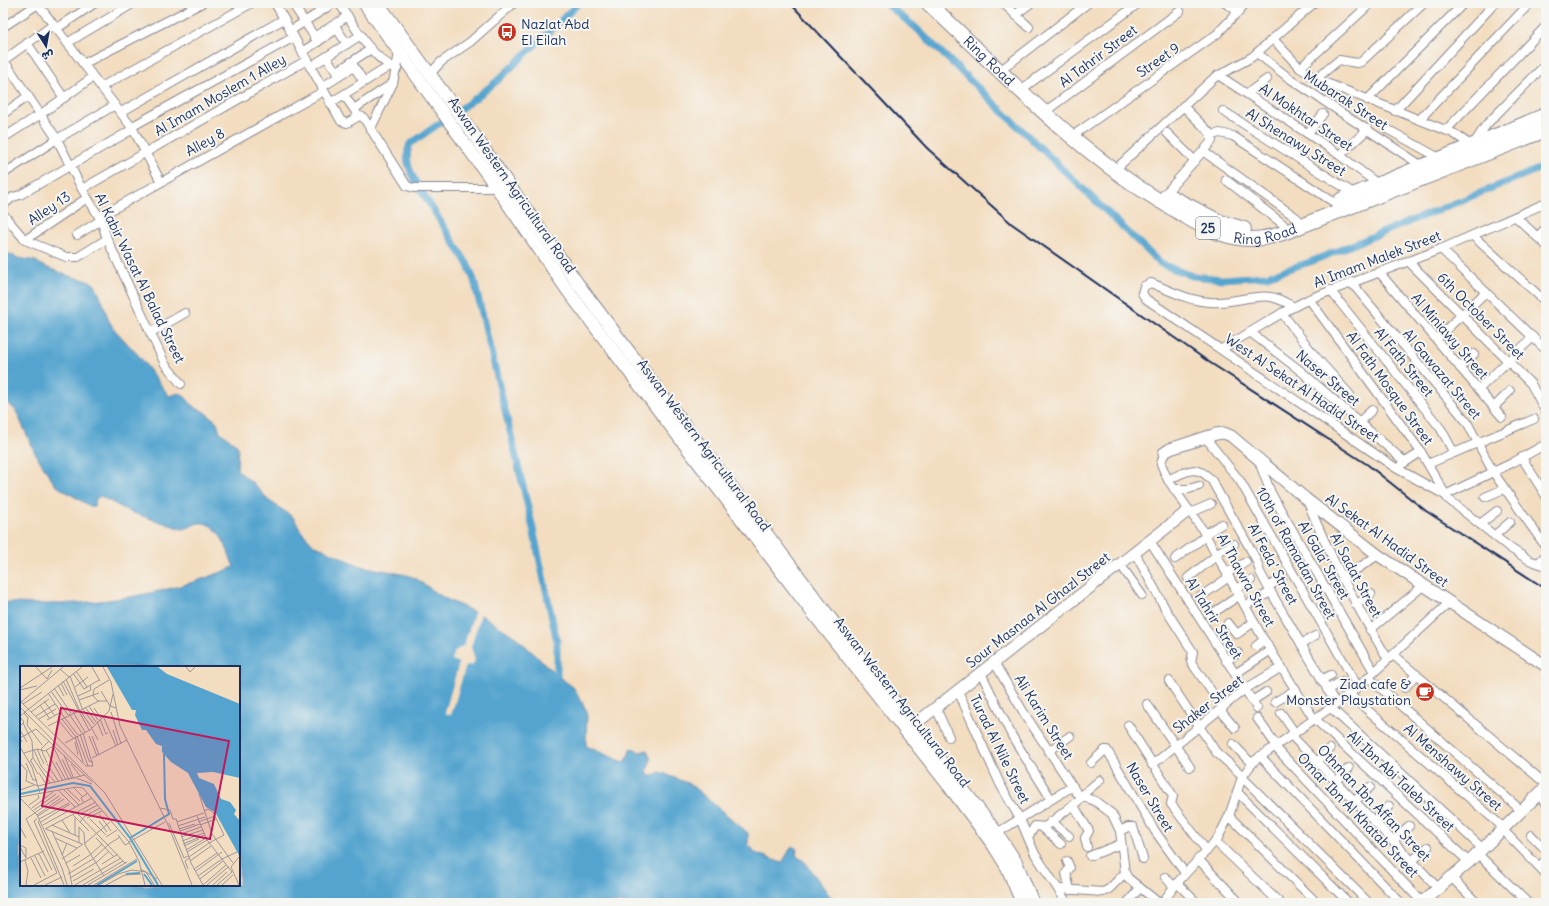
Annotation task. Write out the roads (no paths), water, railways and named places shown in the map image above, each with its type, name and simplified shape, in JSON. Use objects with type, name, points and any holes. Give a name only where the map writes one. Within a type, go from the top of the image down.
[{"type":"highway","name":"Ring Road","points":[[928,3],[1044,113],[1103,163],[1161,202],[1191,220],[1223,234],[1249,239],[1275,236],[1401,181],[1546,130]]},
{"type":"highway","name":"Ring Road","points":[[937,3],[1050,108],[1120,165],[1166,194],[1220,222],[1237,228],[1260,229],[1282,224],[1378,184],[1401,181],[1422,166],[1546,115]]},
{"type":"main road","name":"Aswan Western Agricultural Road","points":[[364,3],[399,54],[497,188],[814,605],[909,728],[997,833],[1011,865],[1033,903]]},
{"type":"main road","name":"Aswan Western Agricultural Road","points":[[378,3],[472,132],[573,288]]},
{"type":"main road","name":"Aswan Western Agricultural Road","points":[[909,728],[949,786],[994,846],[1011,865],[1022,903]]},
{"type":"street","points":[[3,27],[38,3],[132,128],[146,152],[160,182]]},
{"type":"street","points":[[4,61],[27,43],[95,3]]},
{"type":"street","points":[[67,43],[134,3]]},
{"type":"street","points":[[83,64],[202,3]]},
{"type":"street","points":[[101,87],[252,3]]},
{"type":"street","points":[[316,39],[291,3],[277,6],[342,122],[349,122],[356,112],[393,83]]},
{"type":"street","points":[[315,3],[321,11]]},
{"type":"street","points":[[3,205],[14,197],[20,195],[292,34],[304,22],[334,3]]},
{"type":"street","points":[[339,3],[371,49],[393,67]]},
{"type":"street","points":[[429,75],[441,62],[470,42],[514,3]]},
{"type":"street","points":[[1003,3],[1029,27]]},
{"type":"street","points":[[1015,14],[1031,3]]},
{"type":"street","points":[[1005,67],[1088,3]]},
{"type":"street","points":[[1026,86],[1140,3]]},
{"type":"street","points":[[1225,3],[1239,12]]},
{"type":"street","name":"Street 9","points":[[1078,132],[1217,34],[1246,3]]},
{"type":"street","points":[[1120,165],[1218,75],[1241,64],[1257,52],[1314,3]]},
{"type":"street","points":[[1300,68],[1371,3]]},
{"type":"street","points":[[1316,79],[1339,60],[1343,59],[1357,63],[1361,62],[1424,3]]},
{"type":"street","points":[[1367,100],[1464,3]]},
{"type":"street","points":[[1395,110],[1495,3]]},
{"type":"street","points":[[1419,120],[1530,3]]},
{"type":"street","name":"Al Tahrir Street","points":[[1050,108],[1180,10]]},
{"type":"street","points":[[302,52],[316,39],[335,27],[348,16]]},
{"type":"street","points":[[121,112],[284,19]]},
{"type":"street","points":[[1446,130],[1546,26]]},
{"type":"street","points":[[335,27],[347,44]]},
{"type":"street","name":"Al Imam Moslem 1 Alley","points":[[82,189],[146,152],[309,64],[326,57],[361,35]]},
{"type":"street","points":[[1273,39],[1300,68],[1316,79],[1446,130],[1460,137],[1472,146],[1486,125],[1546,64]]},
{"type":"street","points":[[27,43],[64,98]]},
{"type":"street","name":"Alley 8","points":[[77,234],[100,218],[160,182],[323,89],[338,74],[371,49]]},
{"type":"street","name":"Mubarak Street","points":[[1257,52],[1289,78],[1422,166]]},
{"type":"street","points":[[371,128],[393,83],[393,67],[399,54]]},
{"type":"street","points":[[326,57],[338,74]]},
{"type":"street","name":"Al Kabir Wasat Al Balad Street","points":[[4,61],[41,114],[71,165],[82,189],[100,218],[107,239],[165,364],[181,384]]},
{"type":"street","points":[[353,64],[364,82]]},
{"type":"street","points":[[330,103],[364,82],[393,67]]},
{"type":"street","name":"Al Mokhtar Street","points":[[1218,75],[1308,133],[1378,184]]},
{"type":"street","points":[[3,138],[41,114],[93,77]]},
{"type":"street","points":[[1248,93],[1267,79]]},
{"type":"street","points":[[344,94],[356,112],[363,117],[371,128],[404,183],[409,187],[497,188]]},
{"type":"street","points":[[4,113],[28,96]]},
{"type":"street","points":[[3,174],[56,139],[115,105]]},
{"type":"street","points":[[1166,194],[1212,142],[1212,135],[1183,106]]},
{"type":"street","name":"Al Shenawy Street","points":[[1223,111],[1354,194]]},
{"type":"street","points":[[1308,133],[1323,114]]},
{"type":"street","points":[[1340,155],[1368,129]]},
{"type":"street","points":[[1387,129],[1441,159]]},
{"type":"street","points":[[1167,133],[1195,161]]},
{"type":"street","points":[[1212,135],[1220,133],[1233,136],[1334,203]]},
{"type":"street","points":[[1204,152],[1297,218]]},
{"type":"street","points":[[1226,180],[1282,224]]},
{"type":"street","name":"Alley 13","points":[[26,240],[87,198]]},
{"type":"street","name":"Al Imam Malek Street","points":[[1222,349],[1282,313],[1309,299],[1441,249],[1546,203]]},
{"type":"street","points":[[3,214],[26,240],[38,247],[73,259],[107,239]]},
{"type":"street","points":[[1516,217],[1546,245]]},
{"type":"street","points":[[1537,237],[1546,228]]},
{"type":"street","points":[[1473,236],[1546,302]]},
{"type":"street","points":[[1441,249],[1546,350]]},
{"type":"street","name":"6th October Street","points":[[1408,261],[1531,384],[1546,412]]},
{"type":"street","name":"Al Miniawy Street","points":[[1378,272],[1502,417]]},
{"type":"street","name":"Al Gawazat Street","points":[[1351,282],[1462,416],[1478,442],[1493,472],[1546,547]]},
{"type":"street","name":"West Al Sekat Al Hadid Street","points":[[1294,307],[1277,298],[1267,296],[1226,302],[1203,301],[1185,297],[1152,284],[1144,286],[1142,289],[1142,293],[1146,299],[1396,468],[1445,495]]},
{"type":"street","name":"Al Fath Street","points":[[1330,290],[1441,429],[1454,452]]},
{"type":"street","points":[[1436,339],[1486,292]]},
{"type":"street","name":"Al Fath Mosque Street","points":[[1309,299],[1421,452],[1445,495]]},
{"type":"street","points":[[150,333],[185,313]]},
{"type":"street","points":[[1282,313],[1315,356],[1350,395]]},
{"type":"street","name":"Naser Street","points":[[1250,332],[1302,372],[1405,462]]},
{"type":"street","points":[[1479,389],[1533,337]]},
{"type":"street","points":[[1460,368],[1474,354]]},
{"type":"street","points":[[1494,406],[1510,391]]},
{"type":"street","points":[[1359,422],[1372,410]]},
{"type":"street","points":[[1428,464],[1534,419]]},
{"type":"street","name":"Al Sekat Al Hadid Street","points":[[1205,437],[1224,433],[1231,436],[1257,456],[1306,500],[1378,555],[1546,666]]},
{"type":"street","points":[[1164,453],[1170,449],[1205,437]]},
{"type":"street","name":"10th of Ramadan Street","points":[[1205,437],[1240,481],[1358,687]]},
{"type":"street","points":[[1546,444],[1522,458],[1445,495],[1514,551],[1546,566]]},
{"type":"street","points":[[1396,468],[1421,452]]},
{"type":"street","name":"Al Thawra Street","points":[[1164,453],[1161,464],[1168,480],[1206,535],[1264,640],[1315,719]]},
{"type":"street","name":"Al Gala' Street","points":[[1257,456],[1271,493],[1371,675],[1522,811]]},
{"type":"street","points":[[1522,458],[1546,496]]},
{"type":"street","name":"Al Feda' Street","points":[[1168,480],[1182,473],[1194,470],[1205,472],[1229,508],[1256,559],[1260,572],[1327,690],[1334,706],[1481,852],[1528,903]]},
{"type":"street","points":[[1174,490],[1189,489],[1199,486]]},
{"type":"street","points":[[1485,497],[1504,489]]},
{"type":"street","name":"Al Sadat Street","points":[[1306,500],[1321,537],[1356,605],[1370,630],[1391,657],[1416,674],[1544,792]]},
{"type":"street","points":[[1189,512],[1211,504]]},
{"type":"street","points":[[1480,524],[1497,510]]},
{"type":"street","name":"Sour Masnaa Al Ghazl Street","points":[[909,728],[1189,512]]},
{"type":"street","points":[[1495,535],[1510,522]]},
{"type":"street","points":[[1175,559],[1222,524]]},
{"type":"street","name":"Al Tahrir Street","points":[[1150,541],[1257,708]]},
{"type":"street","points":[[1188,578],[1216,554],[1234,544]]},
{"type":"street","points":[[1135,553],[1166,610],[1193,652],[1190,660],[1235,728]]},
{"type":"street","points":[[1342,579],[1378,555]]},
{"type":"street","points":[[1538,563],[1546,555]]},
{"type":"street","points":[[1200,597],[1246,562]]},
{"type":"street","points":[[1120,564],[1142,595]]},
{"type":"street","points":[[1246,605],[1270,590],[1282,578]]},
{"type":"street","points":[[1210,615],[1251,580]]},
{"type":"street","points":[[1370,630],[1423,586]]},
{"type":"street","points":[[1356,605],[1371,594]]},
{"type":"street","points":[[1082,797],[1095,801],[1108,811],[1118,823],[1125,873],[1140,888],[1161,903],[1185,873],[1215,841],[1229,816],[1242,776],[1252,764],[1260,756],[1334,706],[1358,687],[1449,603]]},
{"type":"street","points":[[1228,623],[1237,634],[1254,622]]},
{"type":"street","points":[[1301,644],[1315,636]]},
{"type":"street","points":[[1256,646],[1264,640]]},
{"type":"street","points":[[1235,674],[1271,650]]},
{"type":"street","points":[[1226,661],[1238,653]]},
{"type":"street","name":"Ali Karim Street","points":[[994,662],[1049,751],[1072,786],[1082,797]]},
{"type":"street","name":"Shaker Street","points":[[1152,765],[1245,689],[1282,667]]},
{"type":"street","points":[[981,673],[1012,736],[1051,800]]},
{"type":"street","points":[[1405,688],[1416,674]]},
{"type":"street","points":[[1321,680],[1331,675]]},
{"type":"street","points":[[1169,681],[1220,757],[1242,776],[1369,903]]},
{"type":"street","points":[[1327,690],[1342,681]]},
{"type":"street","points":[[1275,702],[1295,690]]},
{"type":"street","name":"Turad Al Nile Street","points":[[958,691],[1000,784],[1020,819],[1028,837]]},
{"type":"street","points":[[1252,701],[1266,692]]},
{"type":"street","name":"Al Menshawy Street","points":[[1349,694],[1503,829],[1546,874]]},
{"type":"street","points":[[1147,704],[1190,767]]},
{"type":"street","points":[[936,708],[949,737]]},
{"type":"street","name":"Othman Ibn Affan Street","points":[[1281,713],[1293,734],[1317,762],[1439,888]]},
{"type":"street","name":"Omar Ibn Al Khatab Street","points":[[1257,718],[1275,746],[1422,902]]},
{"type":"street","name":"Ali Ibn Abi Taleb Street","points":[[1315,719],[1469,862]]},
{"type":"street","points":[[1128,725],[1152,765],[1174,796],[1171,804],[1207,851]]},
{"type":"street","points":[[1049,751],[1070,736]]},
{"type":"street","points":[[1233,744],[1252,764]]},
{"type":"street","points":[[1317,762],[1330,749]]},
{"type":"street","name":"Naser Street","points":[[1091,763],[1105,750],[1107,750],[1155,831],[1185,873]]},
{"type":"street","points":[[1260,756],[1401,903]]},
{"type":"street","points":[[1336,782],[1350,768]]},
{"type":"street","points":[[1043,828],[1082,797],[1100,780]]},
{"type":"street","points":[[997,833],[1072,786]]},
{"type":"street","points":[[1355,801],[1370,787]]},
{"type":"street","points":[[1237,792],[1349,903]]},
{"type":"street","points":[[1422,902],[1481,852],[1503,829],[1544,792]]},
{"type":"street","points":[[1073,804],[1089,831],[1085,838],[1087,847]]},
{"type":"street","points":[[1374,822],[1389,806]]},
{"type":"street","points":[[1229,816],[1317,903]]},
{"type":"street","points":[[1052,820],[1069,836]]},
{"type":"street","points":[[1061,844],[1043,828],[1036,826],[1028,837],[1039,861],[1060,889],[1067,903]]},
{"type":"street","points":[[1393,841],[1408,826]]},
{"type":"street","points":[[1120,831],[1128,827],[1132,827],[1143,859]]},
{"type":"street","points":[[1531,835],[1546,850]]},
{"type":"street","points":[[1215,841],[1280,903]]},
{"type":"street","points":[[1090,856],[1121,844]]},
{"type":"street","points":[[1412,861],[1428,847]]},
{"type":"street","points":[[1198,859],[1240,903]]},
{"type":"street","points":[[1539,866],[1546,860]]},
{"type":"street","points":[[1067,861],[1070,868],[1066,873],[1070,890]]},
{"type":"street","points":[[1060,889],[1106,891],[1125,873]]},
{"type":"street","points":[[1165,877],[1197,903]]},
{"type":"street","points":[[1452,878],[1475,902]]},
{"type":"street","points":[[1128,903],[1140,888]]},
{"type":"water","points":[[3,251],[18,258],[36,261],[43,266],[72,277],[90,281],[95,285],[109,321],[114,329],[140,357],[169,396],[179,393],[182,394],[195,408],[203,411],[217,422],[220,432],[236,444],[238,448],[237,470],[254,484],[268,500],[293,517],[301,531],[314,545],[361,566],[415,578],[444,598],[483,616],[517,638],[557,675],[574,688],[587,711],[586,746],[623,762],[626,761],[631,748],[640,752],[647,750],[651,759],[647,771],[650,777],[660,772],[690,784],[748,833],[748,844],[753,849],[753,852],[782,863],[792,846],[797,849],[796,855],[805,862],[835,903],[3,903],[3,602],[61,604],[120,598],[179,586],[234,567],[226,546],[218,532],[206,524],[199,523],[182,529],[130,512],[100,496],[96,499],[94,506],[90,506],[55,485],[35,453],[16,411],[3,398]]},
{"type":"waterway","points":[[557,675],[557,642],[532,524],[474,280],[468,265],[415,181],[409,167],[407,154],[410,144],[473,100],[497,81],[579,3]]},
{"type":"waterway","points":[[885,3],[915,27],[1161,264],[1192,276],[1222,279],[1267,276],[1310,262],[1546,166]]},
{"type":"railway","points":[[790,3],[928,149],[1012,224],[1209,362],[1368,465],[1426,511],[1546,589]]},
{"type":"place","name":"Nazlat Abd El Eilah","points":[[507,32]]},
{"type":"place","name":"Ziad cafe & Monster Playstation","points":[[1425,692]]}]
